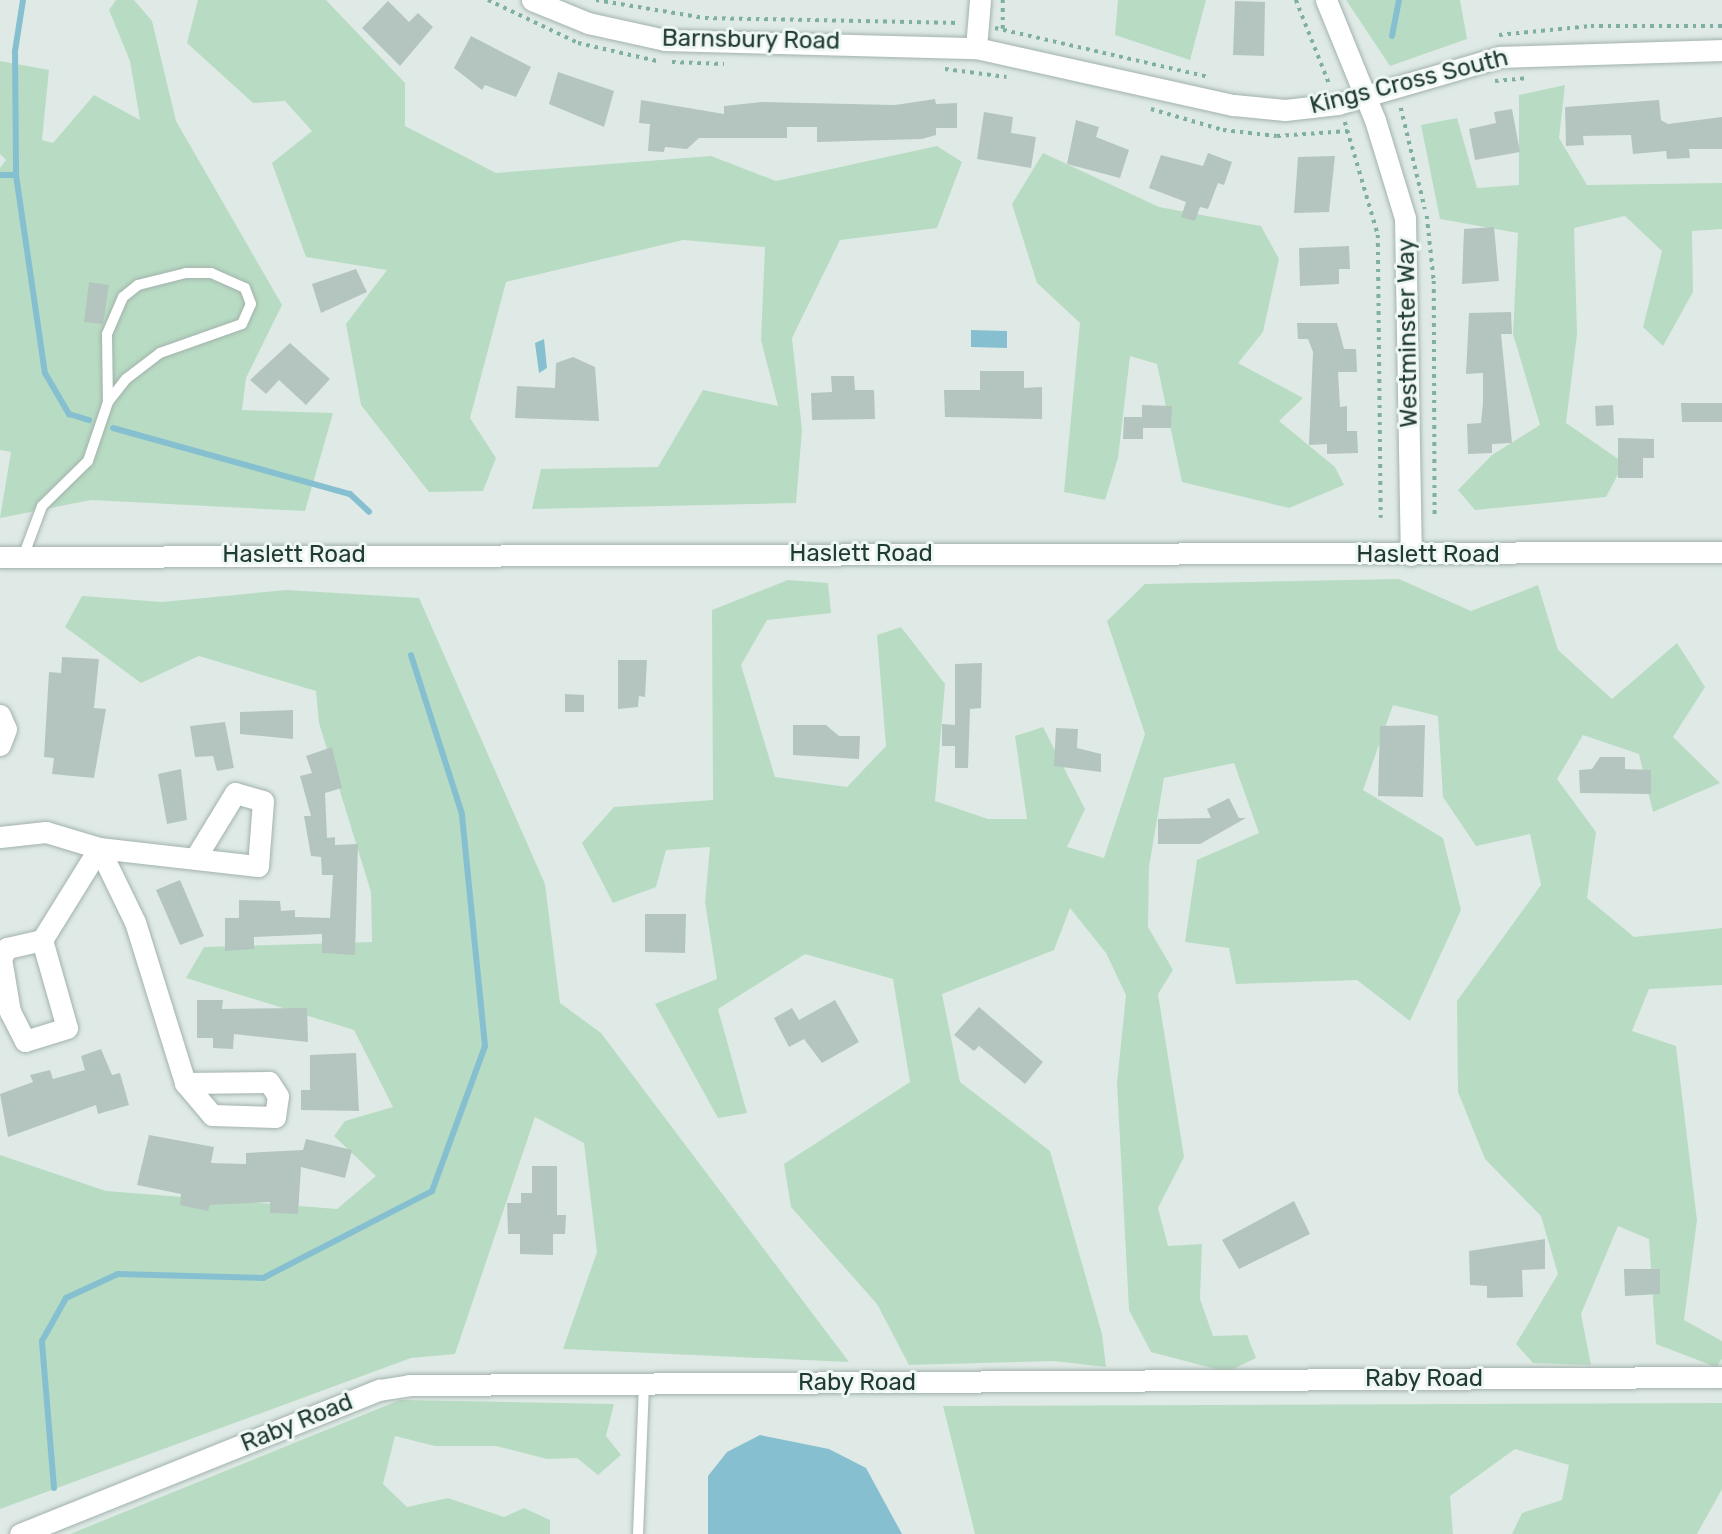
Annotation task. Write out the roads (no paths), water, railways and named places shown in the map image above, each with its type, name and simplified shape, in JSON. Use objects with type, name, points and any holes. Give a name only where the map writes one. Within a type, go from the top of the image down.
[{"type":"street","name":"Barnsbury Road","points":[[532,0],[588,23],[665,40],[976,48]]},
{"type":"street","points":[[976,48],[980,0]]},
{"type":"street","name":"Westminster Way","points":[[1326,0],[1364,97],[1405,218],[1411,555]]},
{"type":"street","name":"Kings Cross South","points":[[976,48],[1234,105],[1285,110],[1338,104],[1500,57],[1722,50]]},
{"type":"street","name":"Haslett Road","points":[[0,557],[1722,552]]},
{"type":"street","points":[[0,715],[6,729],[0,745]]},
{"type":"street","points":[[0,837],[47,832],[99,848],[196,857]]},
{"type":"street","points":[[42,940],[67,1028],[24,1041],[10,1013],[1,958],[7,948],[42,940],[99,848]]},
{"type":"street","points":[[99,848],[135,922],[185,1083]]},
{"type":"street","name":"Raby Road","points":[[20,1534],[379,1390],[644,1384],[1722,1377]]},
{"type":"lane","points":[[23,557],[42,506],[88,461],[108,402],[107,334],[123,297],[138,285],[186,273],[211,273],[245,288],[251,304],[242,324],[160,353],[108,402]]},
{"type":"lane","points":[[638,1534],[644,1384]]},
{"type":"water","points":[[971,330],[1007,331],[1007,348],[971,347]]},
{"type":"water","points":[[544,339],[547,368],[539,373],[535,343]]},
{"type":"water","points":[[760,1435],[829,1449],[866,1468],[902,1534],[708,1534],[708,1476],[727,1452]]},
{"type":"waterway","points":[[23,0],[15,51],[16,175],[45,373],[69,414],[89,420]]},
{"type":"waterway","points":[[1392,36],[1399,0]]},
{"type":"waterway","points":[[0,175],[16,175]]},
{"type":"waterway","points":[[113,428],[350,494],[369,512]]},
{"type":"waterway","points":[[54,1488],[42,1341],[66,1298],[118,1274],[263,1278],[432,1191],[485,1046],[462,814],[411,655]]}]
